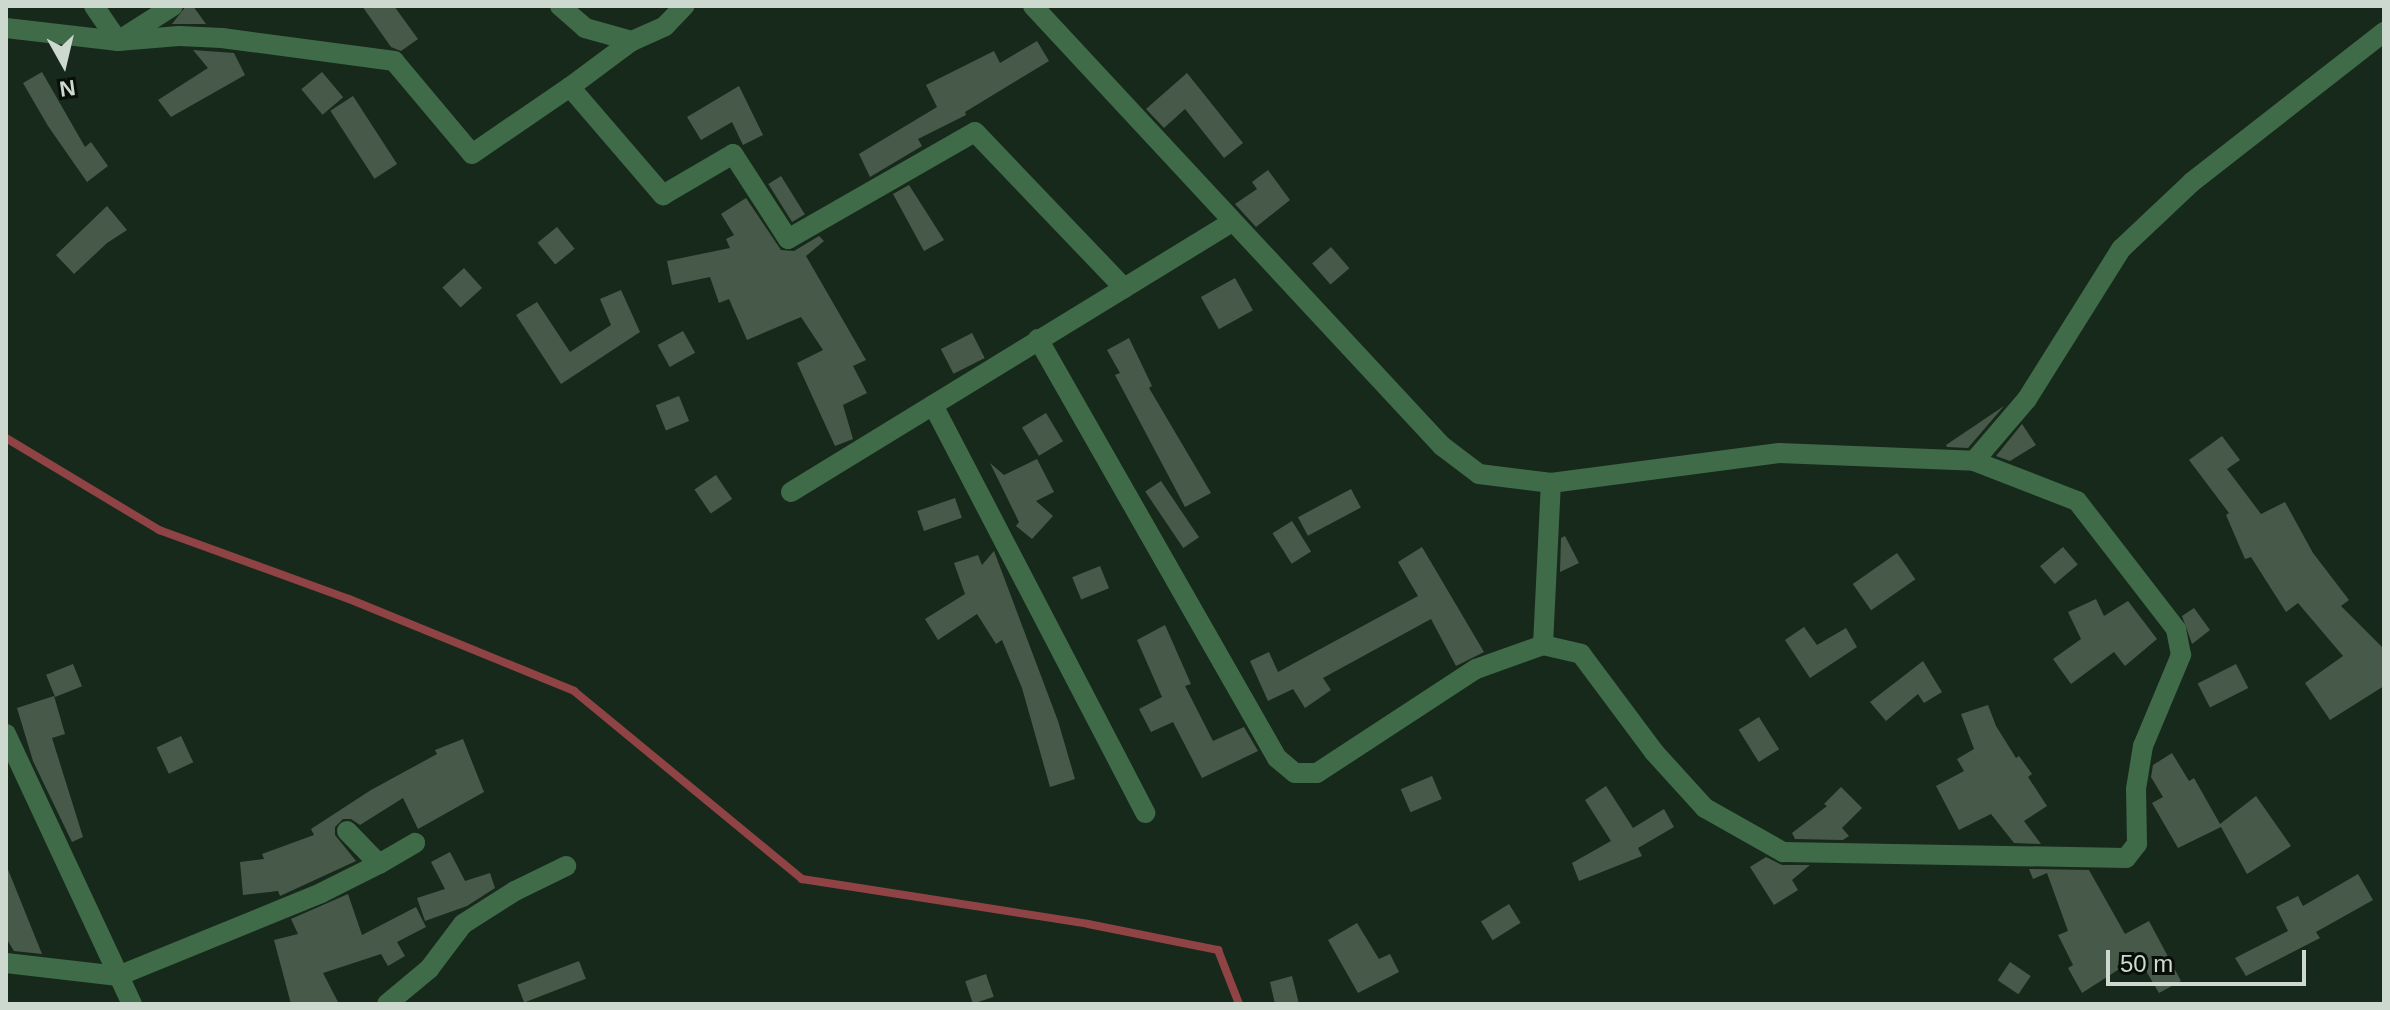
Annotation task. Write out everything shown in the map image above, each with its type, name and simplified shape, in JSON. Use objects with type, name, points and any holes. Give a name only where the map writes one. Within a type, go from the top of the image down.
[{"type":"street","points":[[94,6],[118,41]]},
{"type":"street","points":[[118,41],[173,6]]},
{"type":"street","points":[[560,6],[585,28],[632,41]]},
{"type":"street","points":[[6,28],[118,41],[179,36],[222,38],[394,61],[472,154],[632,41],[665,26],[684,6]]},
{"type":"street","points":[[1033,6],[1442,446],[1479,474],[1551,483],[1779,453],[1974,461],[2077,501],[2176,629],[2181,655],[2143,746],[2136,789],[2137,844],[2126,858],[1783,852],[1705,808],[1654,752],[1581,654],[1543,645],[1476,669],[1317,773],[1295,773],[1277,758],[1038,339]]},
{"type":"street","points":[[1974,461],[2027,399],[2121,249],[2192,182],[2384,32]]},
{"type":"street","points":[[570,87],[663,195],[733,154],[788,239],[975,132],[1124,288]]},
{"type":"street","points":[[791,492],[1232,222]]},
{"type":"street","points":[[933,405],[1145,813]]},
{"type":"street","points":[[1543,645],[1551,483]]},
{"type":"street","points":[[6,734],[132,1004]]},
{"type":"street","points":[[347,831],[379,864]]},
{"type":"street","points":[[6,963],[118,976],[321,893],[415,843]]},
{"type":"street","points":[[387,1004],[429,969],[463,924],[515,891],[566,866]]},
{"type":"building","points":[[186,6],[193,6],[206,24],[172,24]]},
{"type":"building","points":[[362,6],[394,6],[418,39],[401,51],[391,47]]},
{"type":"building","points":[[1037,41],[1049,61],[965,112],[966,115],[918,139],[922,146],[870,177],[859,154],[937,107],[926,85],[994,51],[1000,63]]},
{"type":"building","points":[[193,50],[234,53],[245,75],[171,117],[158,100],[208,68]]},
{"type":"building","points":[[42,72],[85,147],[91,142],[108,166],[87,182],[23,83]]},
{"type":"building","points":[[322,72],[343,97],[323,115],[301,89]]},
{"type":"building","points":[[1187,73],[1243,143],[1224,158],[1185,109],[1164,128],[1146,109]]},
{"type":"building","points":[[739,86],[763,135],[743,145],[732,122],[701,140],[687,117]]},
{"type":"building","points":[[353,96],[397,164],[374,179],[330,111]]},
{"type":"building","points":[[1268,170],[1290,200],[1256,227],[1235,204],[1257,189],[1252,182]]},
{"type":"building","points":[[781,176],[805,214],[792,222],[768,184]]},
{"type":"building","points":[[909,185],[944,240],[924,251],[893,194]]},
{"type":"building","points":[[746,198],[781,250],[794,251],[819,236],[824,241],[806,256],[866,360],[853,366],[867,393],[843,405],[853,439],[835,446],[797,363],[823,350],[801,317],[747,340],[729,299],[719,303],[710,277],[672,285],[667,261],[730,248],[726,239],[734,235],[721,214]]},
{"type":"building","points":[[107,206],[127,230],[107,243],[74,274],[56,255]]},
{"type":"building","points":[[557,227],[575,249],[555,264],[538,243]]},
{"type":"building","points":[[1331,247],[1349,268],[1331,285],[1312,263]]},
{"type":"building","points":[[464,268],[482,288],[461,307],[442,287]]},
{"type":"building","points":[[1235,278],[1253,310],[1219,329],[1201,297]]},
{"type":"building","points":[[621,290],[640,332],[561,384],[516,315],[537,302],[570,352],[611,325],[600,299]]},
{"type":"building","points":[[683,331],[695,353],[670,367],[658,345]]},
{"type":"building","points":[[972,333],[985,358],[954,374],[941,349]]},
{"type":"building","points":[[1129,338],[1152,386],[1149,388],[1211,493],[1185,507],[1115,375],[1120,373],[1107,350]]},
{"type":"building","points":[[679,396],[689,421],[666,430],[656,405]]},
{"type":"building","points":[[2004,406],[1968,448],[1947,447],[1946,445]]},
{"type":"building","points":[[1046,413],[1063,441],[1039,456],[1022,427]]},
{"type":"building","points":[[2022,424],[2036,445],[2010,461],[1996,456]]},
{"type":"building","points":[[2222,436],[2240,460],[2227,469],[2261,514],[2285,502],[2313,553],[2349,600],[2341,606],[2384,649],[2384,686],[2330,720],[2305,683],[2343,656],[2298,603],[2286,612],[2251,557],[2245,559],[2226,515],[2229,513],[2189,460]]},
{"type":"building","points":[[1037,459],[1054,492],[1036,501],[1053,516],[1032,539],[1016,526],[1019,522],[990,463],[1004,475]]},
{"type":"building","points":[[716,475],[732,499],[711,514],[694,490]]},
{"type":"building","points":[[1161,481],[1199,537],[1183,548],[1145,492]]},
{"type":"building","points":[[1351,489],[1361,508],[1308,536],[1298,517]]},
{"type":"building","points":[[955,498],[962,518],[924,531],[917,511]]},
{"type":"building","points":[[1292,521],[1311,552],[1292,564],[1272,533]]},
{"type":"building","points":[[1565,536],[1579,563],[1560,572],[1561,538]]},
{"type":"building","points":[[1422,547],[1484,652],[1456,666],[1431,619],[1323,678],[1331,690],[1305,708],[1293,689],[1268,701],[1250,661],[1269,652],[1278,672],[1418,596],[1398,562]]},
{"type":"building","points":[[2063,547],[2078,565],[2055,584],[2040,566]]},
{"type":"building","points":[[994,551],[1058,721],[1075,779],[1050,787],[1022,688],[1002,640],[996,644],[977,614],[938,640],[925,619],[965,594],[954,563],[978,555],[982,565]]},
{"type":"building","points":[[1897,553],[1915,579],[1871,610],[1853,584]]},
{"type":"building","points":[[1100,566],[1109,588],[1081,599],[1072,577]]},
{"type":"building","points":[[2096,599],[2104,616],[2128,601],[2157,639],[2125,666],[2114,652],[2071,684],[2053,659],[2081,639],[2068,612]]},
{"type":"building","points":[[2194,608],[2210,630],[2192,644],[2182,616]]},
{"type":"building","points":[[1165,625],[1191,684],[1185,686],[1213,741],[1244,727],[1258,751],[1202,778],[1173,722],[1151,732],[1139,709],[1162,697],[1137,640]]},
{"type":"building","points":[[1804,627],[1817,645],[1846,628],[1857,647],[1810,678],[1785,640]]},
{"type":"building","points":[[1923,661],[1942,692],[1924,703],[1918,694],[1886,721],[1870,702]]},
{"type":"building","points":[[73,664],[82,686],[55,697],[46,675]]},
{"type":"building","points":[[2236,664],[2248,688],[2210,708],[2198,684]]},
{"type":"building","points":[[54,696],[65,734],[52,738],[83,837],[72,842],[33,761],[17,708]]},
{"type":"building","points":[[1988,705],[1996,726],[2016,758],[2019,756],[2032,774],[2028,777],[2047,806],[2024,821],[2041,844],[2014,843],[1991,814],[1959,830],[1936,786],[1964,771],[1957,759],[1974,749],[1961,714]]},
{"type":"building","points":[[1759,717],[1779,749],[1759,762],[1739,730]]},
{"type":"building","points":[[181,736],[193,762],[169,774],[157,747]]},
{"type":"building","points":[[463,739],[484,792],[418,829],[403,798],[360,825],[351,819],[343,819],[335,827],[335,835],[356,861],[280,896],[278,891],[243,895],[240,862],[264,859],[262,854],[314,835],[311,829],[371,790],[437,754],[435,750]]},
{"type":"building","points":[[2172,753],[2189,781],[2194,778],[2220,824],[2256,796],[2291,846],[2247,874],[2221,827],[2178,848],[2152,803],[2163,797],[2151,777],[2153,765]]},
{"type":"building","points":[[1432,776],[1442,799],[1410,812],[1401,789]]},
{"type":"building","points":[[1606,786],[1633,828],[1664,809],[1674,827],[1638,848],[1642,856],[1579,881],[1572,863],[1611,841],[1585,800]]},
{"type":"building","points":[[1841,787],[1862,808],[1842,828],[1849,836],[1843,840],[1795,839],[1792,833],[1827,806],[1824,804]]},
{"type":"building","points":[[450,852],[465,881],[490,873],[495,888],[467,906],[425,921],[417,898],[445,889],[431,862]]},
{"type":"building","points":[[1766,857],[1782,865],[1810,865],[1792,880],[1798,890],[1774,905],[1750,867]]},
{"type":"building","points":[[7,867],[42,954],[14,951],[6,938]]},
{"type":"building","points":[[2029,869],[2089,870],[2125,934],[2149,921],[2181,981],[2159,993],[2138,957],[2082,993],[2068,968],[2073,965],[2058,935],[2068,931],[2047,873],[2033,879]]},
{"type":"building","points":[[2358,874],[2373,900],[2316,932],[2320,938],[2246,976],[2235,958],[2288,931],[2276,907],[2298,896],[2303,906]]},
{"type":"building","points":[[348,894],[362,935],[416,907],[426,927],[397,942],[405,956],[388,966],[381,954],[323,973],[339,1004],[291,1004],[274,940],[298,934],[291,919]]},
{"type":"building","points":[[1509,904],[1521,923],[1493,940],[1481,921]]},
{"type":"building","points":[[1357,923],[1379,959],[1390,954],[1399,972],[1358,993],[1328,940]]},
{"type":"building","points":[[579,961],[586,979],[524,1002],[517,985]]},
{"type":"building","points":[[2010,962],[2031,976],[2018,994],[1998,980]]},
{"type":"building","points":[[986,974],[994,997],[973,1004],[965,981]]},
{"type":"building","points":[[1292,976],[1299,1004],[1275,1004],[1270,982]]},
{"type":"waterway","points":[[6,438],[159,530],[349,599],[574,691],[802,879],[1088,924],[1218,950],[1239,1004]]}]
